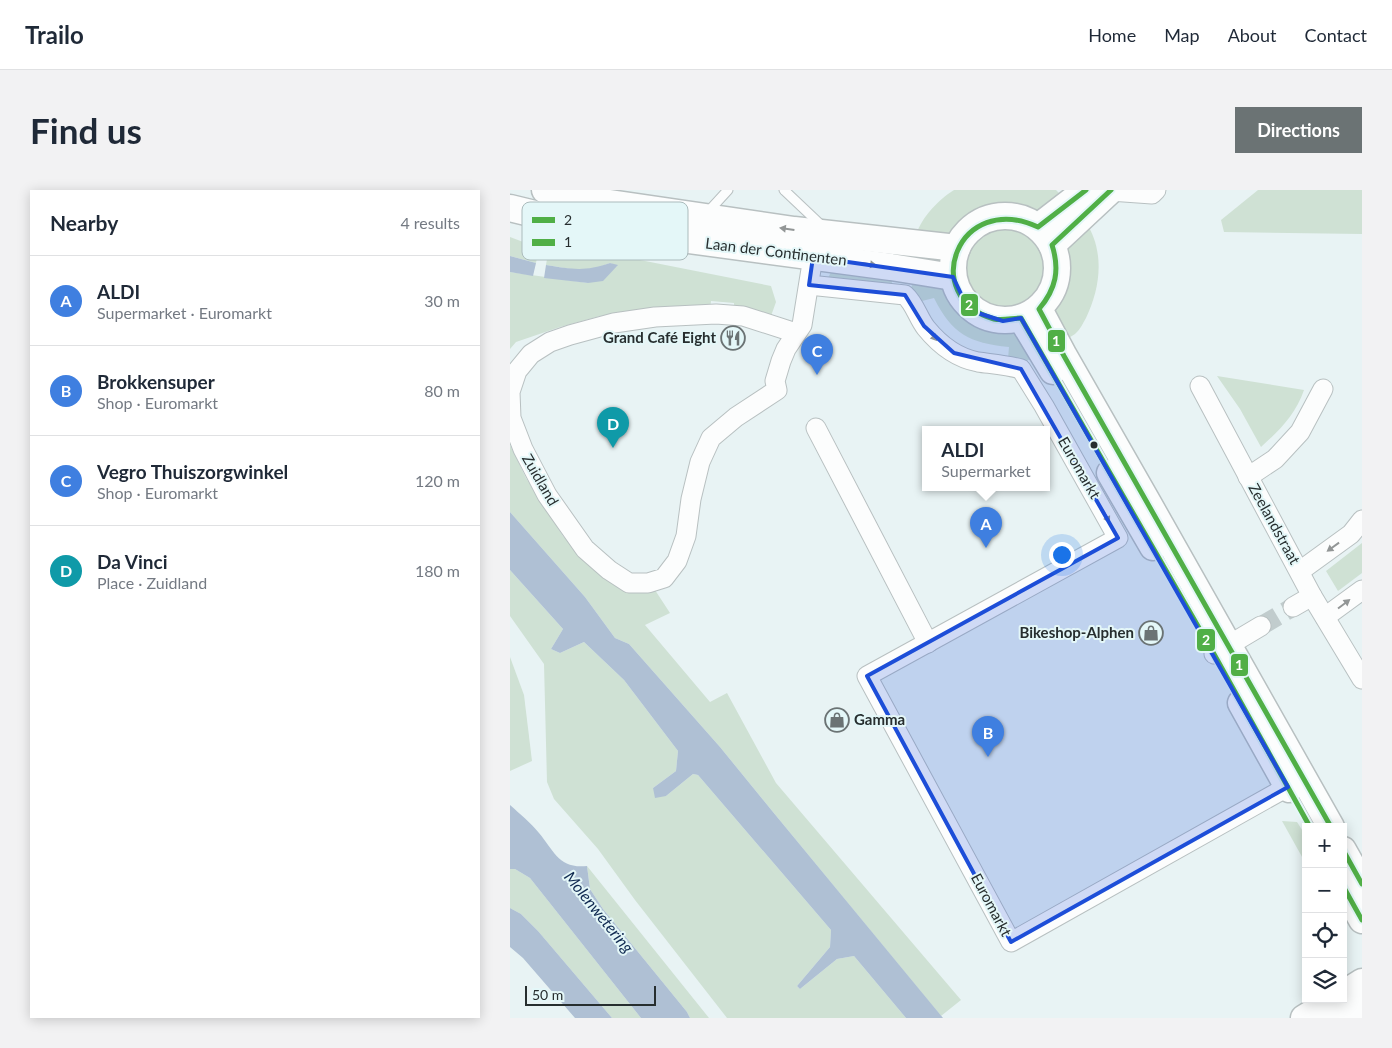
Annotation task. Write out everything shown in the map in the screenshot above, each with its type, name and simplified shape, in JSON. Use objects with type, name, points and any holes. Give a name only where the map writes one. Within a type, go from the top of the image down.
[{"type":"street","name":"Laan der Continenten","points":[[545,190],[575,198],[604,202]]},
{"type":"street","points":[[1045,236],[1102,190],[1152,194],[1156,190]]},
{"type":"street","name":"Laan der Continenten","points":[[688,214],[830,234],[957,248]]},
{"type":"street","points":[[1005,216],[1022,219],[1045,236],[1058,268],[1055,283],[1049,297],[1030,314],[1004,321],[986,317],[964,302],[956,286],[953,262],[957,248],[966,233],[980,222],[1005,216]]},
{"type":"street","name":"Laan der Continenten","points":[[688,240],[954,278]]},
{"type":"street","points":[[796,333],[802,325],[813,257]]},
{"type":"street","name":"Euromarkt","points":[[809,285],[905,295],[912,301],[924,326],[938,342],[954,354],[975,362],[1007,365],[1020,369],[1048,414],[1118,538],[867,676],[1011,942],[1296,782]]},
{"type":"street","name":"Zuidland","points":[[716,314],[744,316],[796,333],[786,349],[778,370],[775,381],[777,390],[736,416],[711,438],[700,462],[691,499],[686,536],[678,561],[664,578],[648,583],[629,583],[609,570],[585,549],[552,503],[523,449],[510,418],[510,392],[518,371],[531,354],[550,342],[614,323],[655,317],[716,314]]},
{"type":"street","points":[[1030,314],[1296,782],[1328,823]]},
{"type":"street","name":"Zeelandstraat","points":[[1200,386],[1312,596],[1362,680]]},
{"type":"street","name":"Zeelandstraat","points":[[1248,477],[1275,459],[1300,432],[1323,390]]},
{"type":"street","points":[[816,428],[928,643]]},
{"type":"street","name":"Zeelandstraat","points":[[1300,571],[1351,534],[1362,520]]},
{"type":"street","points":[[1325,617],[1362,590]]},
{"type":"street","points":[[1293,607],[1312,596]]},
{"type":"street","points":[[1222,650],[1262,626]]},
{"type":"street","points":[[1296,782],[1309,823]]},
{"type":"street","points":[[1347,857],[1362,884]]},
{"type":"street","points":[[1347,893],[1362,920]]},
{"type":"street","points":[[1347,991],[1362,982]]},
{"type":"street","points":[[1304,1018],[1328,1003]]},
{"type":"street","points":[[1336,1018],[1362,1003]]},
{"type":"lane","name":"Laan der Continenten","points":[[704,216],[728,190]]},
{"type":"lane","name":"Laan der Continenten","points":[[784,190],[830,234]]},
{"type":"highlighted area","points":[[813,257],[953,277],[965,302],[978,313],[1003,321],[1021,318],[1288,787],[1011,942],[867,676],[1118,538],[1021,369],[954,353],[924,326],[905,295],[809,285]]},
{"type":"green space","points":[[954,190],[1056,190],[1066,200],[1035,215],[1003,210],[987,213],[973,219],[954,235],[916,235],[922,222],[931,210]]},
{"type":"green space","points":[[1258,190],[1362,190],[1362,234],[1224,232],[1221,220]]},
{"type":"green space","points":[[1085,221],[1096,244],[1099,269],[1098,281],[1086,318],[1075,334],[1061,342],[1051,312],[1061,289],[1064,271],[1063,252]]},
{"type":"green space","points":[[1005,228],[1021,231],[1034,240],[1043,253],[1046,269],[1043,285],[1034,298],[1021,307],[1005,310],[989,307],[976,298],[967,285],[964,269],[967,253],[976,240],[989,231]]},
{"type":"green space","points":[[510,237],[522,242],[522,259],[510,256]]},
{"type":"green space","points":[[525,260],[537,260],[536,263]]},
{"type":"green space","points":[[547,260],[640,260],[771,286],[776,302],[771,316],[734,311],[734,303],[711,301],[710,310],[642,311],[600,316],[516,342],[510,349],[510,272],[588,283],[617,266],[610,263],[594,269],[577,270],[546,265]]},
{"type":"green space","points":[[831,272],[893,274],[891,289],[828,278]]},
{"type":"green space","points":[[913,280],[946,288],[965,313],[985,325],[1013,331],[1037,355],[1023,363],[1008,359],[1009,347],[983,343],[963,334],[948,320],[934,298],[922,301],[911,289]]},
{"type":"green space","points":[[1217,376],[1304,390],[1301,399],[1286,422],[1261,447],[1240,409]]},
{"type":"green space","points":[[510,445],[526,478],[563,536],[595,571],[627,592],[655,590],[670,613],[645,625],[710,702],[727,693],[776,783],[961,1000],[941,1016],[720,747],[629,644],[615,638],[585,597],[510,512]]},
{"type":"green space","points":[[1362,543],[1362,573],[1338,591],[1326,571]]},
{"type":"green space","points":[[510,570],[563,629],[551,649],[560,653],[584,642],[624,680],[678,751],[676,771],[653,788],[666,796],[693,774],[698,775],[831,930],[830,947],[797,986],[800,989],[837,959],[854,956],[906,1018],[727,1018],[635,900],[598,849],[554,799],[547,782],[544,664],[510,616]]},
{"type":"green space","points":[[510,657],[524,695],[532,761],[510,771]]},
{"type":"green space","points":[[1282,821],[1297,822],[1302,830],[1302,857]]},
{"type":"green space","points":[[587,866],[709,1018],[690,1018],[603,909],[590,889]]},
{"type":"green space","points":[[510,869],[515,869],[530,878],[641,1018],[612,1018],[538,931],[521,914],[510,908]]},
{"type":"water","points":[[510,256],[536,263],[533,276],[510,272]]},
{"type":"water","points":[[610,263],[618,265],[603,281],[588,283],[544,278],[546,265],[578,269],[593,268]]},
{"type":"water","points":[[510,512],[585,597],[615,638],[629,644],[720,747],[943,1018],[906,1018],[854,956],[837,959],[800,989],[797,986],[830,947],[831,930],[698,775],[693,774],[666,796],[655,798],[653,788],[676,771],[678,751],[624,680],[584,642],[560,653],[551,649],[563,629],[510,570]]},
{"type":"water","name":"Molenwetering","points":[[510,805],[532,825],[563,862],[570,865],[587,866],[590,889],[603,909],[690,1018],[641,1018],[530,878],[515,869],[510,869]]},
{"type":"water","points":[[510,908],[521,914],[538,931],[612,1018],[575,1018],[523,958],[510,947]]},
{"type":"tunnel","points":[[1261,626],[1293,607]]},
{"type":"transit line","name":"2","points":[[1086,190],[1038,227],[1010,219],[987,223],[969,234],[957,251],[953,270],[958,290],[971,307],[994,319],[1021,318],[1214,654],[1308,823]]},
{"type":"transit line","name":"1","points":[[1111,190],[1052,245],[1056,263],[1055,279],[1053,287],[1039,309],[1329,823]]},
{"type":"transit line","name":"1","points":[[1347,857],[1362,884]]},
{"type":"transit line","name":"2","points":[[1347,893],[1362,920]]},
{"type":"place","name":"Grand Café Eight","points":[[733,338]]},
{"type":"place","name":"Vegro Thuiszorgwinkel","points":[[817,375]]},
{"type":"place","name":"Da Vinci","points":[[613,448]]},
{"type":"place","name":"ALDI","points":[[986,548]]},
{"type":"place","name":"Bikeshop-Alphen","points":[[1151,633]]},
{"type":"place","name":"Gamma","points":[[837,720]]},
{"type":"place","name":"Brokkensuper","points":[[988,757]]}]
